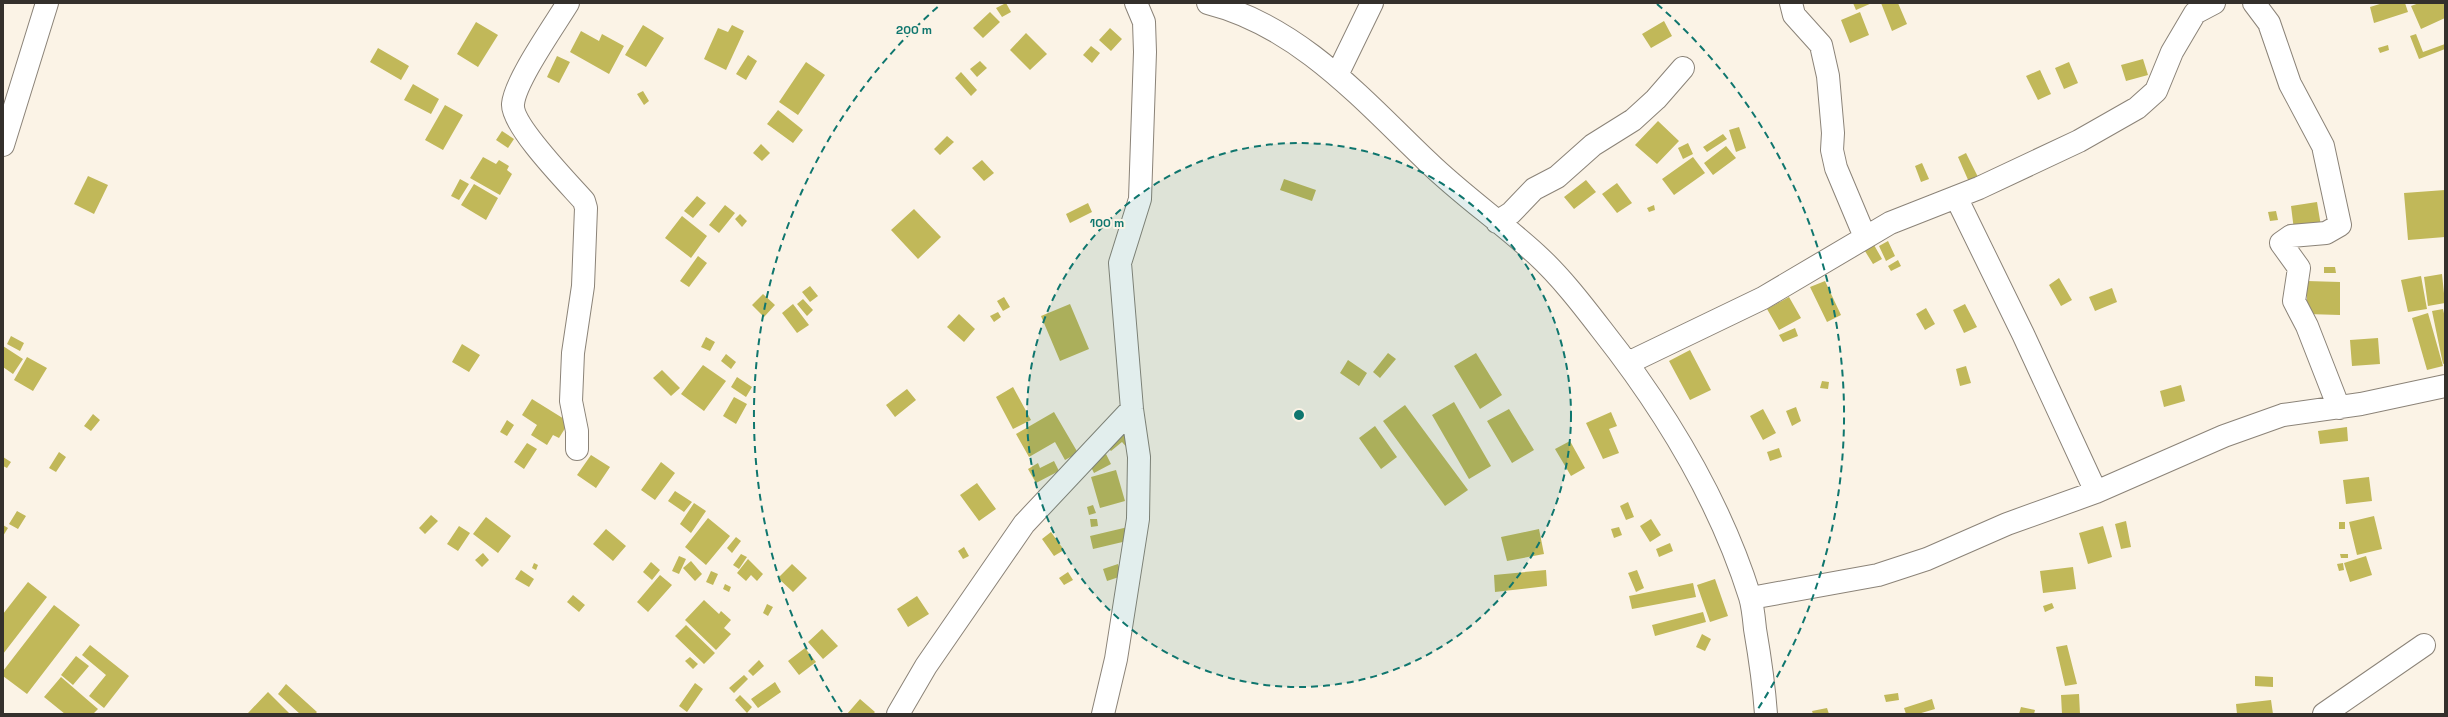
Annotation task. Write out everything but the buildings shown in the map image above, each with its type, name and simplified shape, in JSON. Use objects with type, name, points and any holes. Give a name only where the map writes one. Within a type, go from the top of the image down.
[{"type":"street","points":[[3,144],[47,3]]},
{"type":"street","points":[[568,3],[518,87],[513,105],[515,118],[542,153],[584,201],[586,208],[583,286],[572,354],[571,401],[577,431],[577,449]]},
{"type":"street","points":[[1103,714],[1116,659],[1138,519],[1139,457],[1132,409],[1120,262],[1140,199],[1145,52],[1144,22],[1136,3]]},
{"type":"street","points":[[1208,3],[1225,7],[1287,37],[1337,75],[1455,188],[1537,255],[1576,298],[1628,363],[1686,451],[1713,502],[1750,598],[1763,677],[1766,714]]},
{"type":"street","points":[[1337,75],[1372,3]]},
{"type":"street","points":[[1791,3],[1794,15],[1821,46],[1828,76],[1833,133],[1832,150],[1836,168],[1865,237]]},
{"type":"street","points":[[1628,363],[1763,298],[1890,223],[1956,197],[2080,141],[2137,108],[2156,91],[2172,52],[2195,13],[2214,3]]},
{"type":"street","points":[[2254,3],[2269,23],[2290,84],[2322,146],[2340,225],[2326,233],[2291,236],[2281,244],[2299,268],[2294,301],[2307,326],[2339,408]]},
{"type":"street","points":[[1496,222],[1511,213],[1534,189],[1557,177],[1593,145],[1633,120],[1656,99],[1683,68]]},
{"type":"street","points":[[1956,197],[2023,334],[2096,492]]},
{"type":"street","points":[[1750,598],[1878,574],[1927,559],[2007,524],[2096,492],[2224,436],[2282,415],[2339,408],[2445,386]]},
{"type":"street","points":[[898,714],[926,666],[1024,524],[1132,409]]},
{"type":"street","points":[[2324,714],[2424,645]]}]
